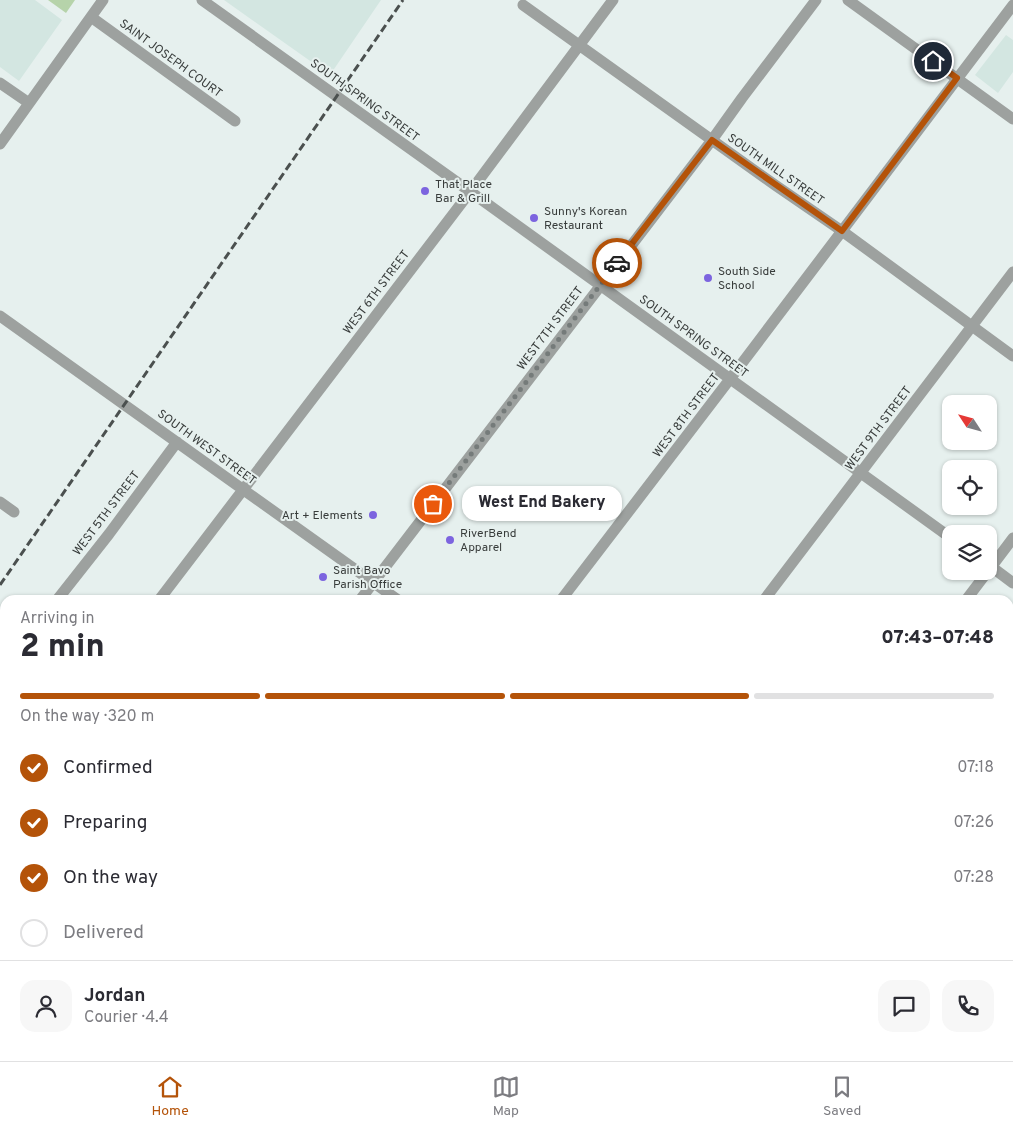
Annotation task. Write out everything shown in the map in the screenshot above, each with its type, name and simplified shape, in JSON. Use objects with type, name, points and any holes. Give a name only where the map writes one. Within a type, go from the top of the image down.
[{"type":"street","points":[[0,144],[103,0]]},
{"type":"street","name":"SOUTH SPRING STREET","points":[[202,0],[942,531]]},
{"type":"street","name":"WEST 6TH STREET","points":[[163,595],[470,192],[613,0]]},
{"type":"street","name":"WEST 7TH STREET","points":[[364,595],[599,285],[712,140],[816,0]]},
{"type":"street","points":[[848,0],[1013,119]]},
{"type":"street","name":"SOUTH MILL STREET","points":[[523,5],[842,231],[1013,356]]},
{"type":"street","name":"WEST 8TH STREET","points":[[565,595],[1013,5]]},
{"type":"street","name":"SAINT JOSEPH COURT","points":[[91,17],[235,121]]},
{"type":"street","points":[[0,82],[29,103]]},
{"type":"street","name":"WEST 9TH STREET","points":[[768,595],[1013,272]]},
{"type":"street","name":"SOUTH WEST STREET","points":[[0,316],[391,595]]},
{"type":"street","name":"WEST 5TH STREET","points":[[61,595],[176,442]]},
{"type":"street","points":[[0,502],[14,512]]},
{"type":"street","points":[[997,558],[1013,538]]},
{"type":"street","points":[[997,573],[1013,583]]},
{"type":"street","points":[[970,595],[980,580]]},
{"type":"shaded area","points":[[0,0],[35,0],[62,20],[19,81],[0,67]]},
{"type":"shaded area","points":[[224,0],[381,0],[330,75]]},
{"type":"shaded area","points":[[1006,35],[1013,40],[1013,72],[998,93],[975,75]]},
{"type":"green space","points":[[48,0],[75,0],[66,13]]},
{"type":"railway","points":[[0,585],[403,0]]},
{"type":"way so far","points":[[433,504],[617,263]]},
{"type":"place","name":"That Place Bar & Grill","points":[[425,191]]},
{"type":"place","name":"Sunny's Korean Restaurant","points":[[534,218]]},
{"type":"place","name":"South Side School","points":[[708,278]]},
{"type":"place","name":"West End Bakery","points":[[433,504]]},
{"type":"place","name":"Art + Elements","points":[[373,515]]},
{"type":"place","name":"RiverBend Apparel","points":[[450,540]]},
{"type":"place","name":"Saint Bavo Parish Office","points":[[323,577]]},
{"type":"route","points":[[617,263],[712,140],[842,231],[957,78],[933,61]]}]
